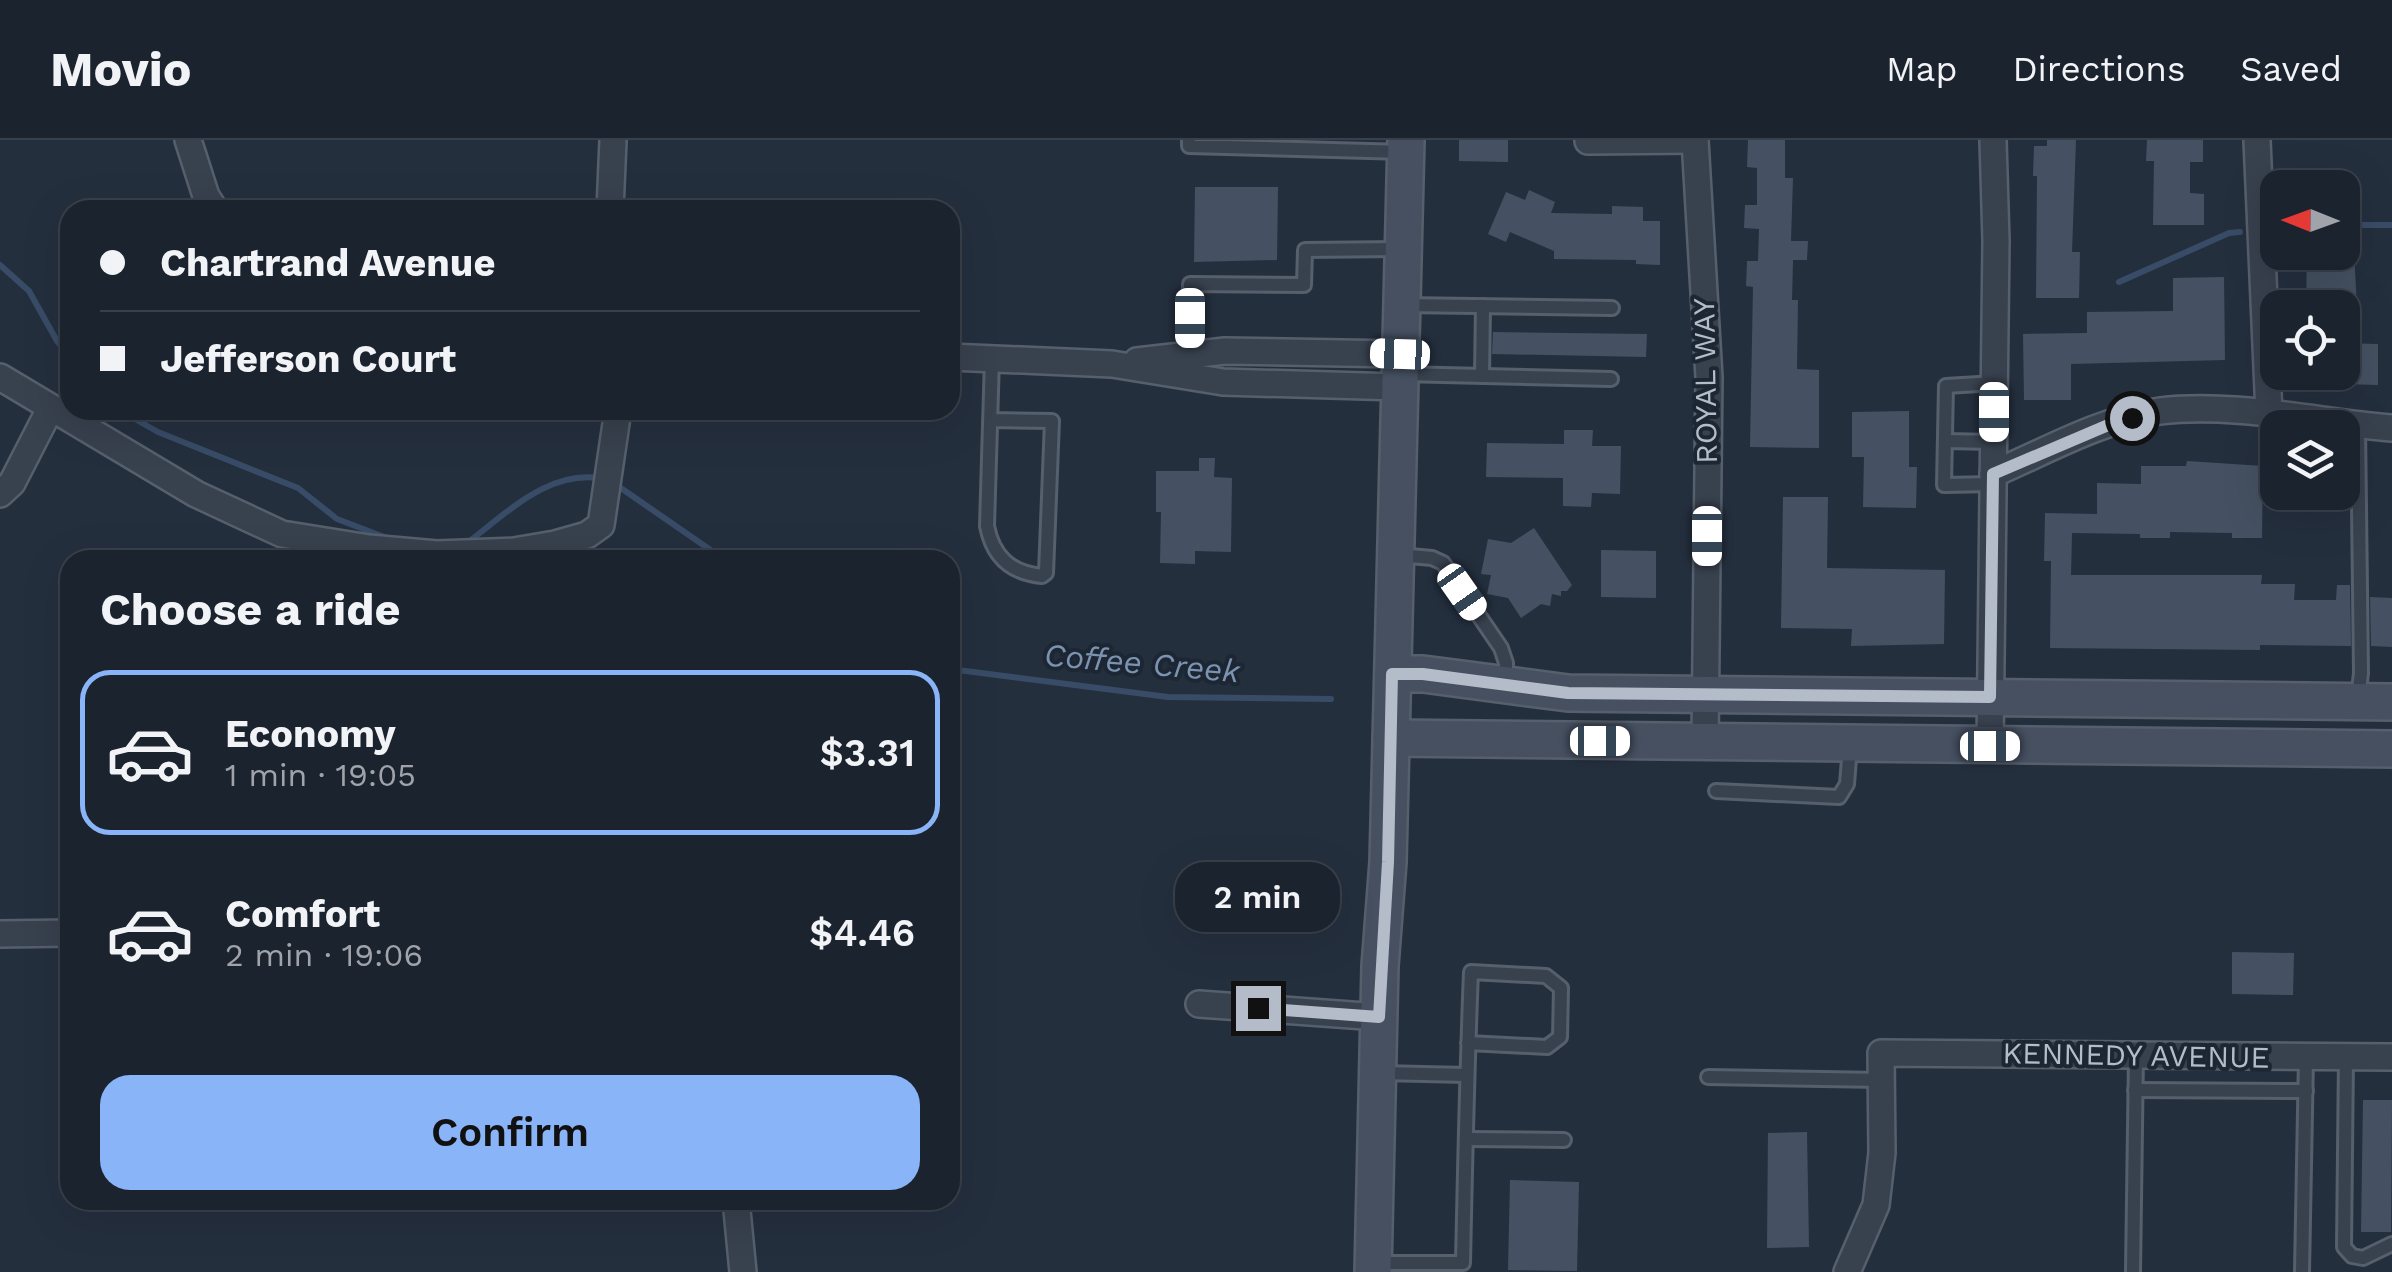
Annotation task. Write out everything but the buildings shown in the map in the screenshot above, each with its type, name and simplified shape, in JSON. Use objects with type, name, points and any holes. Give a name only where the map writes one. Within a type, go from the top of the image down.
[{"type":"street","points":[[188,140],[209,200]]},
{"type":"street","points":[[611,200],[614,140]]},
{"type":"street","points":[[1588,141],[1695,140]]},
{"type":"street","name":"ROYAL WAY","points":[[1695,140],[1709,377],[1705,742]]},
{"type":"street","points":[[1990,746],[1994,140]]},
{"type":"street","points":[[2258,140],[2269,410]]},
{"type":"street","points":[[1373,1267],[1405,146]]},
{"type":"street","points":[[1112,364],[1189,352],[1399,372]]},
{"type":"street","points":[[960,356],[1112,364],[1223,382],[1399,372]]},
{"type":"street","points":[[0,377],[60,415]]},
{"type":"street","points":[[0,494],[12,483],[50,409]]},
{"type":"street","points":[[1993,479],[2106,426],[2158,412],[2260,414]]},
{"type":"street","points":[[69,420],[196,494],[282,534],[392,550]]},
{"type":"street","points":[[514,550],[587,535],[602,525],[617,420]]},
{"type":"street","points":[[2360,425],[2392,428]]},
{"type":"street","points":[[1392,674],[1423,674],[1568,693],[2375,702]]},
{"type":"street","points":[[1391,738],[2392,749]]},
{"type":"street","points":[[0,934],[60,933]]},
{"type":"street","points":[[1199,1004],[1379,1017]]},
{"type":"street","name":"KENNEDY AVENUE","points":[[1881,1080],[1880,1053],[2392,1057]]},
{"type":"street","points":[[1848,1272],[1876,1206],[1882,1154],[1881,1080]]},
{"type":"street","points":[[737,1210],[743,1272]]},
{"type":"lane","points":[[1190,140],[1189,146],[1405,146]]},
{"type":"lane","points":[[1189,352],[1190,284],[1304,285],[1305,250],[1402,248]]},
{"type":"lane","points":[[1401,305],[1612,308]]},
{"type":"lane","points":[[1482,376],[1483,306]]},
{"type":"lane","points":[[990,420],[1052,422],[1046,573],[1042,576],[1014,570],[990,542],[987,526],[990,420],[992,358]]},
{"type":"lane","points":[[1399,372],[1610,379]]},
{"type":"lane","points":[[1993,479],[1944,485],[1946,386],[1994,383]]},
{"type":"lane","points":[[1945,441],[1994,442]]},
{"type":"lane","points":[[2359,510],[2361,673],[2375,702]]},
{"type":"lane","points":[[1395,554],[1432,558],[1443,564],[1501,648],[1506,663],[1506,687]]},
{"type":"lane","points":[[1716,791],[1839,796],[1847,784],[1851,744]]},
{"type":"lane","points":[[1373,1267],[1463,1263],[1468,1075],[1468,1043],[1470,972],[1546,976],[1562,988],[1560,1037],[1555,1044],[1547,1047],[1468,1043]]},
{"type":"lane","points":[[2133,1272],[2136,1055]]},
{"type":"lane","points":[[2302,1272],[2306,1057]]},
{"type":"lane","points":[[2346,1057],[2344,1247],[2352,1256],[2363,1258],[2392,1244]]},
{"type":"lane","points":[[1378,1073],[1468,1075]]},
{"type":"lane","points":[[1708,1077],[1881,1080]]},
{"type":"lane","points":[[2136,1090],[2306,1091]]},
{"type":"lane","points":[[1466,1140],[1564,1140]]},
{"type":"waterway","name":"Coffee Creek","points":[[2360,225],[2392,225]]},
{"type":"waterway","name":"Coffee Creek","points":[[2119,282],[2229,233],[2240,232]]},
{"type":"waterway","name":"Coffee Creek","points":[[0,265],[29,291],[60,344]]},
{"type":"waterway","name":"Coffee Creek","points":[[137,420],[298,488],[337,519],[392,540]]},
{"type":"waterway","name":"Coffee Creek","points":[[467,543],[547,487],[584,477],[604,479]]},
{"type":"waterway","name":"Coffee Creek","points":[[615,484],[711,550]]},
{"type":"waterway","name":"Coffee Creek","points":[[960,670],[1168,697],[1331,699]]},
{"type":"route","points":[[1258,1008],[1379,1017],[1388,862],[1392,674],[1423,674],[1568,693],[1990,697],[1993,474],[2132,418]]}]
